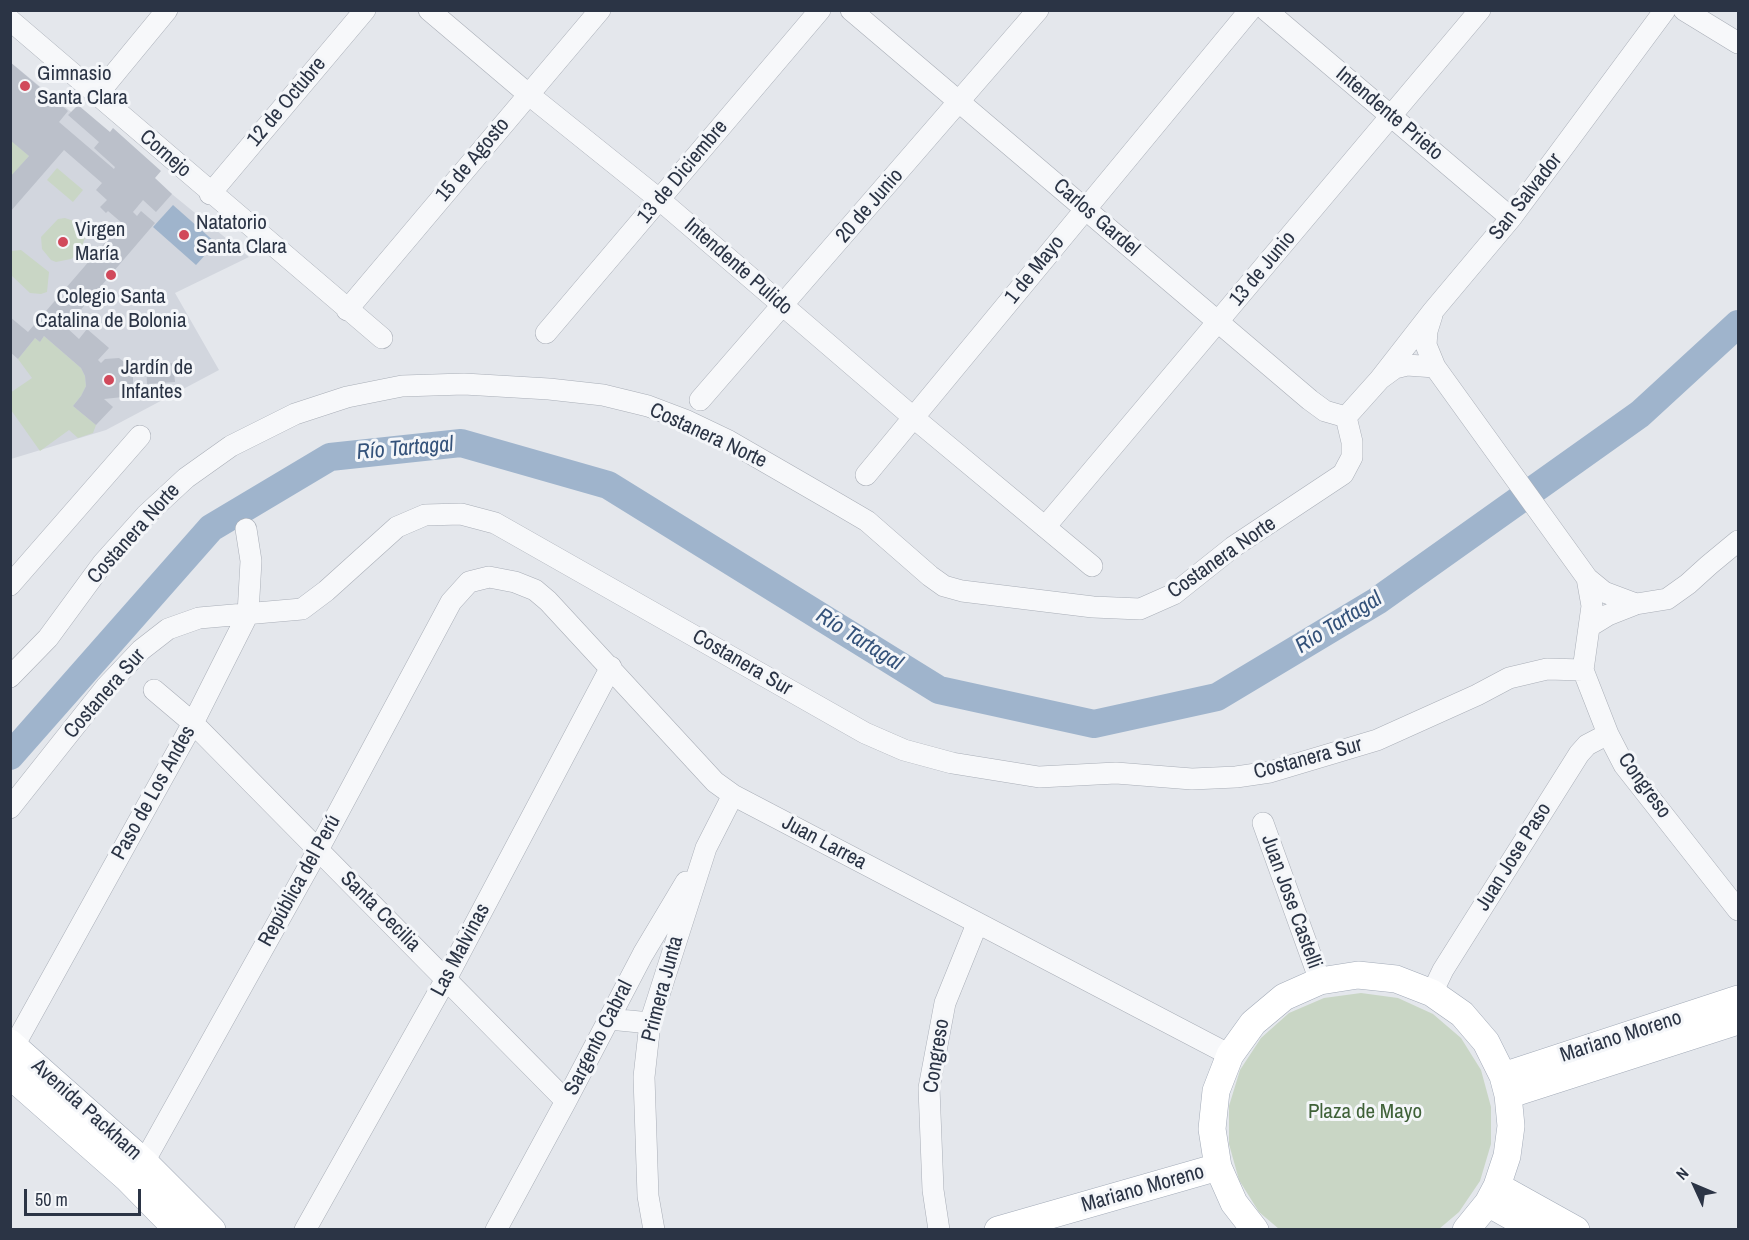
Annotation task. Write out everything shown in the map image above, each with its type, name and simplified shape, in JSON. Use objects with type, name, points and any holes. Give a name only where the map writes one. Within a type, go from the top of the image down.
[{"type":"main road","points":[[1255,1230],[1233,1203],[1218,1167],[1212,1129],[1216,1091],[1230,1055],[1253,1023],[1284,997],[1320,981],[1358,975],[1396,979],[1432,993],[1462,1014],[1486,1042],[1505,1085],[1511,1126],[1507,1156],[1493,1195],[1466,1230]]},
{"type":"main road","name":"Mariano Moreno","points":[[1505,1085],[1738,999]]},
{"type":"main road","name":"Mariano Moreno","points":[[1505,1085],[1738,1021]]},
{"type":"main road","name":"Avenida Packham","points":[[12,1045],[136,1170],[178,1230]]},
{"type":"main road","name":"Avenida Packham","points":[[10,1076],[212,1230]]},
{"type":"main road","name":"Mariano Moreno","points":[[998,1230],[1218,1167]]},
{"type":"main road","points":[[1493,1195],[1536,1230]]},
{"type":"main road","points":[[1493,1195],[1576,1230]]},
{"type":"street","points":[[98,95],[167,10]]},
{"type":"street","name":"12 de Octubre","points":[[210,194],[364,10]]},
{"type":"street","name":"Intendente Pulido","points":[[429,10],[528,94],[660,200],[914,418],[1092,566]]},
{"type":"street","name":"15 de Agosto","points":[[347,310],[600,10]]},
{"type":"street","name":"13 de Diciembre","points":[[546,333],[820,10]]},
{"type":"street","name":"Carlos Gardel","points":[[851,10],[1310,400],[1325,411],[1346,417]]},
{"type":"street","name":"20 de Junio","points":[[700,400],[784,306],[1038,10]]},
{"type":"street","name":"1 de Mayo","points":[[866,475],[1250,10]]},
{"type":"street","name":"Intendente Prieto","points":[[1266,10],[1511,218]]},
{"type":"street","name":"13 de Junio","points":[[1045,528],[1480,10]]},
{"type":"street","name":"San Salvador","points":[[1346,417],[1380,379],[1432,311],[1511,218],[1665,10]]},
{"type":"street","points":[[1684,10],[1738,43]]},
{"type":"street","name":"Cornejo","points":[[10,20],[210,194],[382,339]]},
{"type":"street","points":[[1432,311],[1426,345],[1435,367],[1587,578],[1604,592],[1636,604]]},
{"type":"street","points":[[1380,379],[1395,368],[1407,365],[1435,367]]},
{"type":"street","name":"Costanera Norte","points":[[10,677],[48,638],[104,563],[146,515],[186,478],[231,446],[295,414],[347,397],[402,386],[464,384],[549,389],[603,395],[648,406],[685,420],[729,441],[867,521],[944,586],[962,591],[1094,607],[1140,609],[1174,594],[1233,547],[1343,474],[1352,457],[1352,442],[1346,417]]},
{"type":"street","points":[[10,585],[140,436]]},
{"type":"street","name":"Costanera Sur","points":[[10,808],[106,687],[141,650],[168,629],[199,618],[302,609],[326,591],[397,527],[425,515],[461,514],[495,523],[875,737],[904,750],[952,764],[1039,777],[1116,773],[1192,779],[1236,777],[1270,772],[1377,740],[1509,678],[1547,669],[1583,670]]},
{"type":"street","name":"Paso de Los Andes","points":[[12,1045],[193,723],[248,614],[251,561],[246,529]]},
{"type":"street","points":[[1588,636],[1608,615],[1636,604],[1667,599],[1738,542]]},
{"type":"street","name":"Juan Larrea","points":[[468,582],[489,577],[514,582],[535,590],[611,667],[715,782],[733,795],[1230,1055]]},
{"type":"street","name":"Congreso","points":[[1587,578],[1592,606],[1583,670],[1608,734],[1624,765],[1738,910]]},
{"type":"street","name":"República del Perú","points":[[136,1170],[318,850],[451,602],[468,582]]},
{"type":"street","name":"Las Malvinas","points":[[306,1230],[446,979],[611,667]]},
{"type":"street","name":"Santa Cecilia","points":[[153,690],[193,723],[567,1101]]},
{"type":"street","name":"Juan Jose Paso","points":[[1432,993],[1443,970],[1579,754],[1587,745],[1608,734]]},
{"type":"street","name":"Primera Junta","points":[[654,1230],[648,1196],[644,1077],[650,1023],[706,848],[733,795]]},
{"type":"street","name":"Juan Jose Castelli","points":[[1263,823],[1320,981]]},
{"type":"street","name":"Sargento Cabral","points":[[496,1230],[567,1101],[643,954],[706,848]]},
{"type":"street","name":"Congreso","points":[[939,1230],[933,1190],[929,1088],[945,1003],[977,924]]},
{"type":"street","points":[[609,1019],[650,1023]]},
{"type":"shaded area","name":"Colegio Santa Catalina de Bolonia","points":[[10,62],[249,257],[175,293],[219,370],[106,430],[11,459]]},
{"type":"green space","points":[[11,140],[29,156],[11,177]]},
{"type":"green space","points":[[57,168],[83,190],[73,202],[47,180]]},
{"type":"green space","points":[[65,218],[77,222],[84,228],[86,235],[80,252],[71,259],[56,262],[51,260],[42,249],[41,237],[58,219]]},
{"type":"green space","points":[[21,250],[49,272],[47,292],[30,293],[11,275],[11,251]]},
{"type":"green space","points":[[44,336],[81,368],[86,386],[73,406],[96,425],[93,433],[78,438],[69,430],[40,451],[11,410],[10,393],[32,378],[18,359],[35,338],[40,342]]},
{"type":"green space","name":"Plaza de Mayo","points":[[1361,993],[1398,998],[1433,1014],[1461,1038],[1481,1070],[1491,1107],[1491,1144],[1480,1181],[1459,1212],[1439,1229],[1279,1229],[1259,1212],[1239,1180],[1229,1144],[1229,1106],[1240,1070],[1261,1038],[1289,1013],[1324,998]]},
{"type":"water","name":"Natatorio Santa Clara","points":[[173,205],[216,243],[196,265],[153,227]]},
{"type":"building","points":[[10,62],[68,111],[59,122],[114,169],[115,167],[94,148],[99,142],[68,115],[78,105],[110,132],[113,128],[161,171],[155,178],[172,194],[156,212],[143,200],[133,212],[137,216],[141,211],[155,223],[66,327],[79,339],[87,329],[109,348],[98,360],[101,363],[105,359],[119,358],[133,369],[133,384],[123,397],[104,399],[113,407],[96,425],[73,406],[86,386],[81,368],[44,336],[40,342],[35,338],[18,359],[10,352],[10,317],[28,332],[122,223],[100,207],[107,200],[96,190],[102,183],[64,150],[10,212],[10,177],[29,156],[10,140]]},
{"type":"building","points":[[173,363],[175,382],[147,384],[146,366]]},
{"type":"waterway","name":"Río Tartagal","points":[[10,756],[211,528],[330,457],[461,443],[608,485],[939,690],[1094,724],[1217,697],[1377,601],[1640,414],[1738,324]]},
{"type":"place","name":"Gimnasio Santa Clara","points":[[25,86]]},
{"type":"place","name":"Natatorio Santa Clara","points":[[184,235]]},
{"type":"place","name":"Virgen María","points":[[63,242]]},
{"type":"place","name":"Colegio Santa Catalina de Bolonia","points":[[111,275]]},
{"type":"place","name":"Jardín de Infantes","points":[[109,380]]}]
